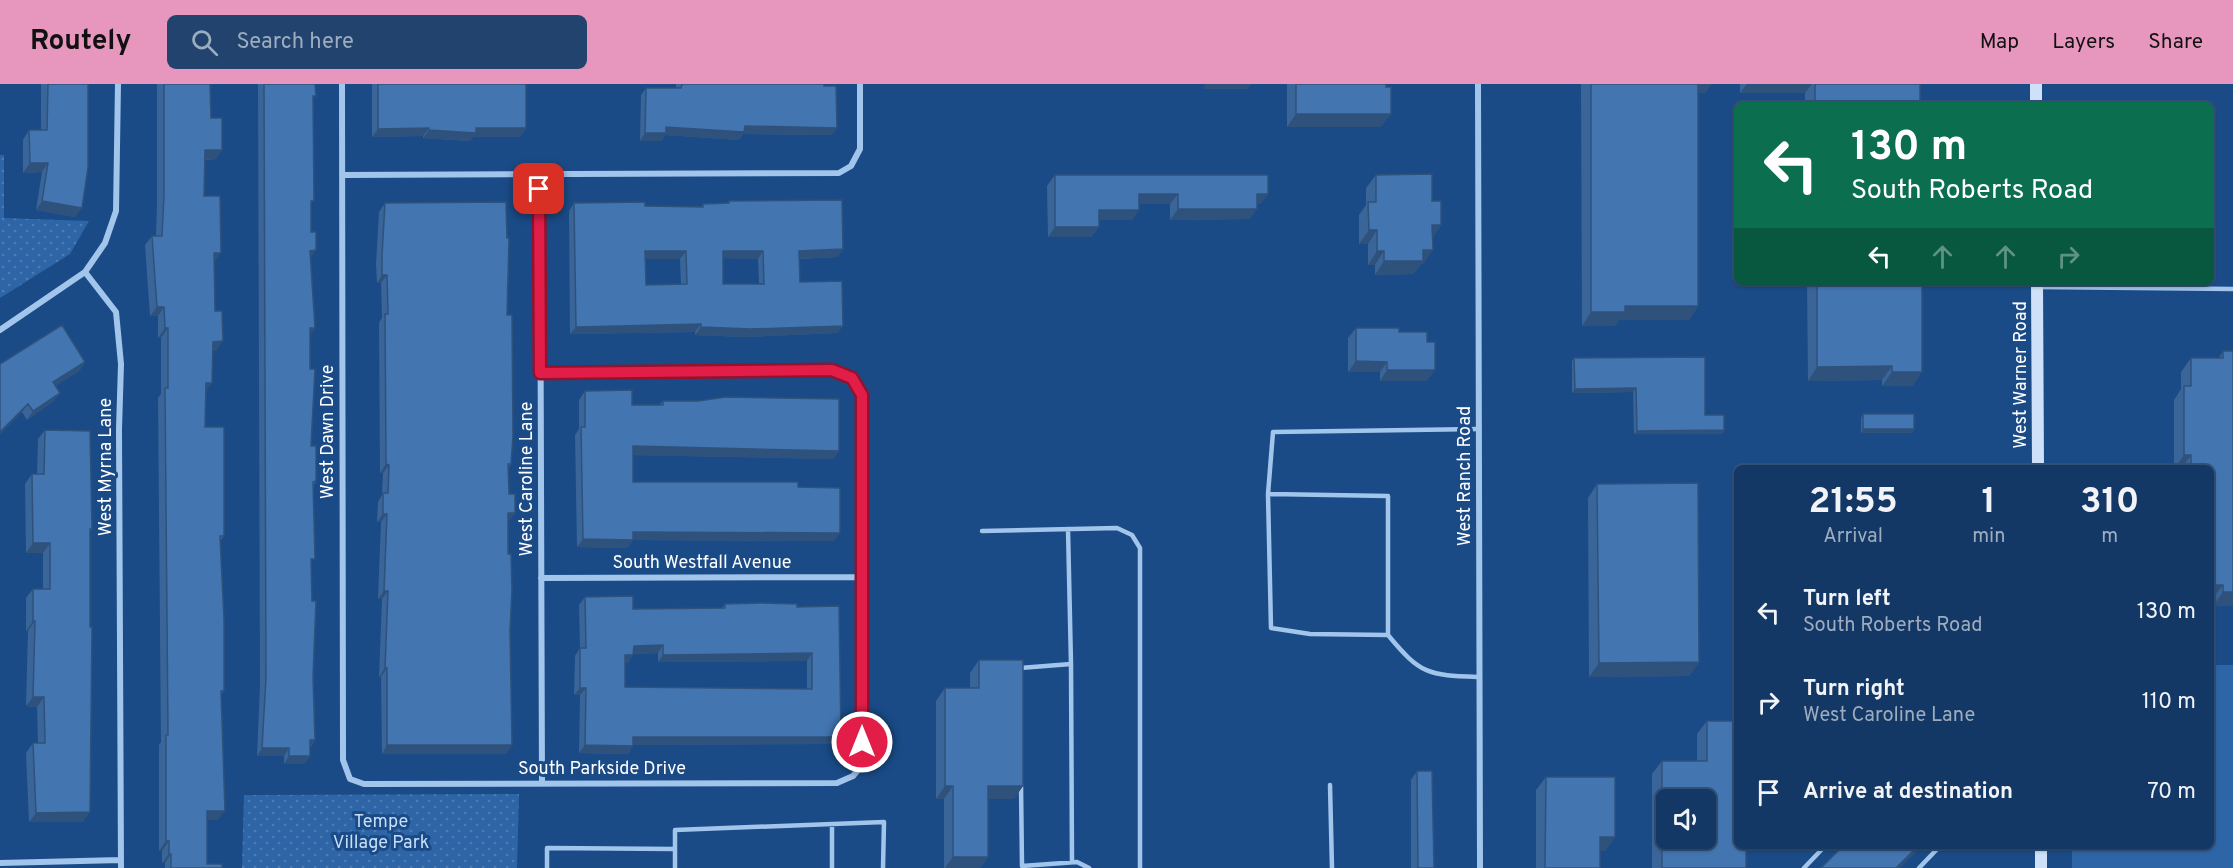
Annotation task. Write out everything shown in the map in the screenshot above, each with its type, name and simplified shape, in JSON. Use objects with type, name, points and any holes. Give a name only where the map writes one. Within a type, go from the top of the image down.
[{"type":"main road","points":[[2036,84],[2036,102]]},
{"type":"main road","name":"West Warner Road","points":[[2037,285],[2038,465]]},
{"type":"main road","points":[[2041,849],[2041,868]]},
{"type":"street","points":[[0,330],[85,272],[105,243],[116,211],[118,84]]},
{"type":"street","name":"West Dawn Drive","points":[[342,84],[343,760],[350,779]]},
{"type":"street","points":[[342,175],[816,175],[839,173],[852,165],[860,148],[860,84]]},
{"type":"street","name":"West Ranch Road","points":[[1478,84],[1480,868]]},
{"type":"street","name":"West Caroline Lane","points":[[540,176],[542,783]]},
{"type":"street","name":"West Myrna Lane","points":[[85,272],[116,312],[121,364],[118,429],[121,868]]},
{"type":"street","points":[[540,373],[832,370],[852,378],[862,395],[863,577]]},
{"type":"street","name":"South Parkside Drive","points":[[350,779],[364,784],[837,783],[853,776],[862,765],[863,577]]},
{"type":"street","name":"South Westfall Avenue","points":[[541,578],[863,577]]},
{"type":"street","points":[[0,863],[121,860]]},
{"type":"lane","points":[[2076,285],[2233,289]]},
{"type":"lane","points":[[1388,635],[1310,634],[1271,628],[1268,494],[1272,432],[1479,429]]},
{"type":"lane","points":[[1268,494],[1388,496],[1388,635],[1411,662],[1434,675],[1479,677]]},
{"type":"lane","points":[[982,531],[1117,528],[1132,535],[1140,548],[1140,868]]},
{"type":"lane","points":[[1068,529],[1072,862]]},
{"type":"lane","points":[[1020,678],[1020,666],[1071,664]]},
{"type":"lane","points":[[1021,772],[1022,866],[1072,862],[1089,868]]},
{"type":"lane","points":[[1330,785],[1332,868]]},
{"type":"lane","points":[[675,868],[675,830],[884,822],[883,868]]},
{"type":"lane","points":[[832,825],[832,868]]},
{"type":"lane","points":[[547,868],[547,848],[675,849]]},
{"type":"lane","points":[[1804,868],[1822,849]]},
{"type":"lane","points":[[1919,868],[1937,849]]},
{"type":"green space","points":[[0,155],[4,155],[4,218],[89,221],[70,254],[0,298]]},
{"type":"green space","points":[[2214,665],[2233,665],[2233,868],[2072,868],[2072,849],[2214,849]]},
{"type":"green space","name":"Tempe Village Park","points":[[519,794],[517,868],[242,868],[244,795]]},
{"type":"building","points":[[48,84],[88,84],[88,167],[82,208],[42,201],[48,163],[30,163],[29,130],[47,130]]},
{"type":"building","points":[[164,84],[210,84],[211,118],[222,118],[222,150],[205,150],[204,196],[220,196],[221,253],[214,253],[215,311],[222,311],[223,341],[213,342],[212,383],[206,383],[205,427],[224,427],[224,536],[220,536],[224,620],[224,691],[221,691],[225,811],[207,811],[207,864],[222,864],[222,868],[171,868],[169,841],[166,841],[166,735],[168,735],[165,388],[168,388],[168,328],[165,328],[164,307],[157,307],[152,236],[162,236]]},
{"type":"building","points":[[264,84],[315,84],[316,96],[313,96],[314,201],[311,201],[311,232],[316,232],[316,250],[310,251],[315,328],[310,328],[310,369],[315,369],[311,446],[316,446],[316,481],[313,482],[315,559],[311,559],[312,601],[316,601],[313,677],[315,740],[310,740],[310,756],[289,756],[289,748],[262,748],[266,678]]},
{"type":"building","points":[[378,84],[526,84],[526,128],[476,128],[476,133],[429,130],[429,128],[378,129]]},
{"type":"building","points":[[682,84],[824,84],[824,86],[836,86],[837,128],[745,126],[744,132],[666,127],[666,133],[645,133],[646,88],[681,88]]},
{"type":"building","points":[[1296,84],[1386,84],[1386,87],[1391,87],[1391,114],[1296,114]]},
{"type":"building","points":[[1591,84],[1698,84],[1698,306],[1625,306],[1625,312],[1591,312]]},
{"type":"building","points":[[1815,84],[1920,84],[1920,102],[1815,102]]},
{"type":"building","points":[[1432,174],[1432,201],[1441,201],[1441,225],[1432,225],[1433,250],[1423,250],[1423,261],[1384,261],[1384,251],[1377,251],[1377,230],[1369,230],[1368,202],[1376,202],[1376,175]]},
{"type":"building","points":[[1055,175],[1268,175],[1268,194],[1257,194],[1257,209],[1178,209],[1178,194],[1139,194],[1139,210],[1099,210],[1099,227],[1055,227]]},
{"type":"building","points":[[842,200],[843,249],[799,251],[800,282],[842,281],[843,326],[751,329],[701,327],[701,324],[576,327],[574,203],[645,202],[645,206],[703,207],[703,204],[729,203],[729,201]],"holes":[[[645,251],[686,251],[687,284],[646,285]],[[723,251],[763,251],[764,284],[723,284]]]},
{"type":"building","points":[[506,202],[507,238],[509,238],[507,315],[512,315],[513,436],[511,464],[508,464],[509,494],[515,494],[515,513],[508,513],[508,554],[511,554],[512,590],[510,630],[512,745],[387,745],[387,668],[385,668],[388,591],[384,591],[387,514],[383,514],[383,493],[388,493],[389,465],[386,464],[385,314],[388,314],[387,275],[382,275],[385,203]]},
{"type":"building","points":[[1817,285],[1922,285],[1922,372],[1892,372],[1892,366],[1817,367]]},
{"type":"building","points":[[62,325],[85,362],[53,382],[60,393],[33,411],[28,404],[0,432],[0,364]]},
{"type":"building","points":[[1356,328],[1399,328],[1399,332],[1427,332],[1427,342],[1435,342],[1435,370],[1387,370],[1387,362],[1356,361]]},
{"type":"building","points":[[2223,351],[2233,351],[2233,592],[2223,592],[2223,585],[2214,585],[2214,465],[2191,465],[2191,455],[2184,455],[2184,386],[2191,386],[2191,358],[2223,358]]},
{"type":"building","points":[[1705,357],[1705,415],[1724,415],[1724,430],[1637,431],[1636,388],[1575,389],[1574,358]]},
{"type":"building","points":[[632,390],[632,405],[663,405],[663,401],[698,401],[726,397],[839,399],[839,451],[633,446],[633,482],[798,482],[798,487],[840,488],[840,533],[633,532],[633,540],[583,539],[581,427],[585,427],[585,391]]},
{"type":"building","points":[[1863,414],[1914,414],[1914,429],[1863,429]]},
{"type":"building","points":[[45,430],[90,431],[92,529],[90,529],[90,627],[92,627],[90,812],[36,813],[33,743],[45,743],[44,697],[33,697],[35,621],[33,621],[33,589],[50,589],[50,543],[33,543],[32,474],[44,474]]},
{"type":"building","points":[[1698,483],[1699,662],[1599,663],[1597,484]]},
{"type":"building","points":[[633,596],[633,609],[725,608],[725,604],[761,603],[797,604],[797,607],[839,606],[841,737],[633,737],[633,746],[585,745],[586,688],[580,688],[580,648],[586,648],[585,597]],"holes":[[[663,645],[663,655],[812,653],[812,689],[625,687],[625,655],[633,655],[634,646]]]},
{"type":"building","points":[[979,660],[1023,660],[1023,786],[988,786],[988,857],[953,857],[953,786],[945,786],[945,688],[979,688]]},
{"type":"building","points":[[1707,721],[1734,721],[1734,849],[1746,849],[1746,868],[1662,868],[1662,849],[1716,849],[1716,789],[1662,789],[1662,761],[1707,761]]},
{"type":"building","points":[[1417,771],[1432,771],[1434,868],[1418,868]]},
{"type":"building","points":[[1546,777],[1615,777],[1615,837],[1600,837],[1600,868],[1545,868]]},
{"type":"building","points":[[1840,849],[1915,849],[1896,868],[1821,868]]},
{"type":"route","points":[[539,189],[540,373],[832,370],[852,378],[862,395],[862,742]]}]
